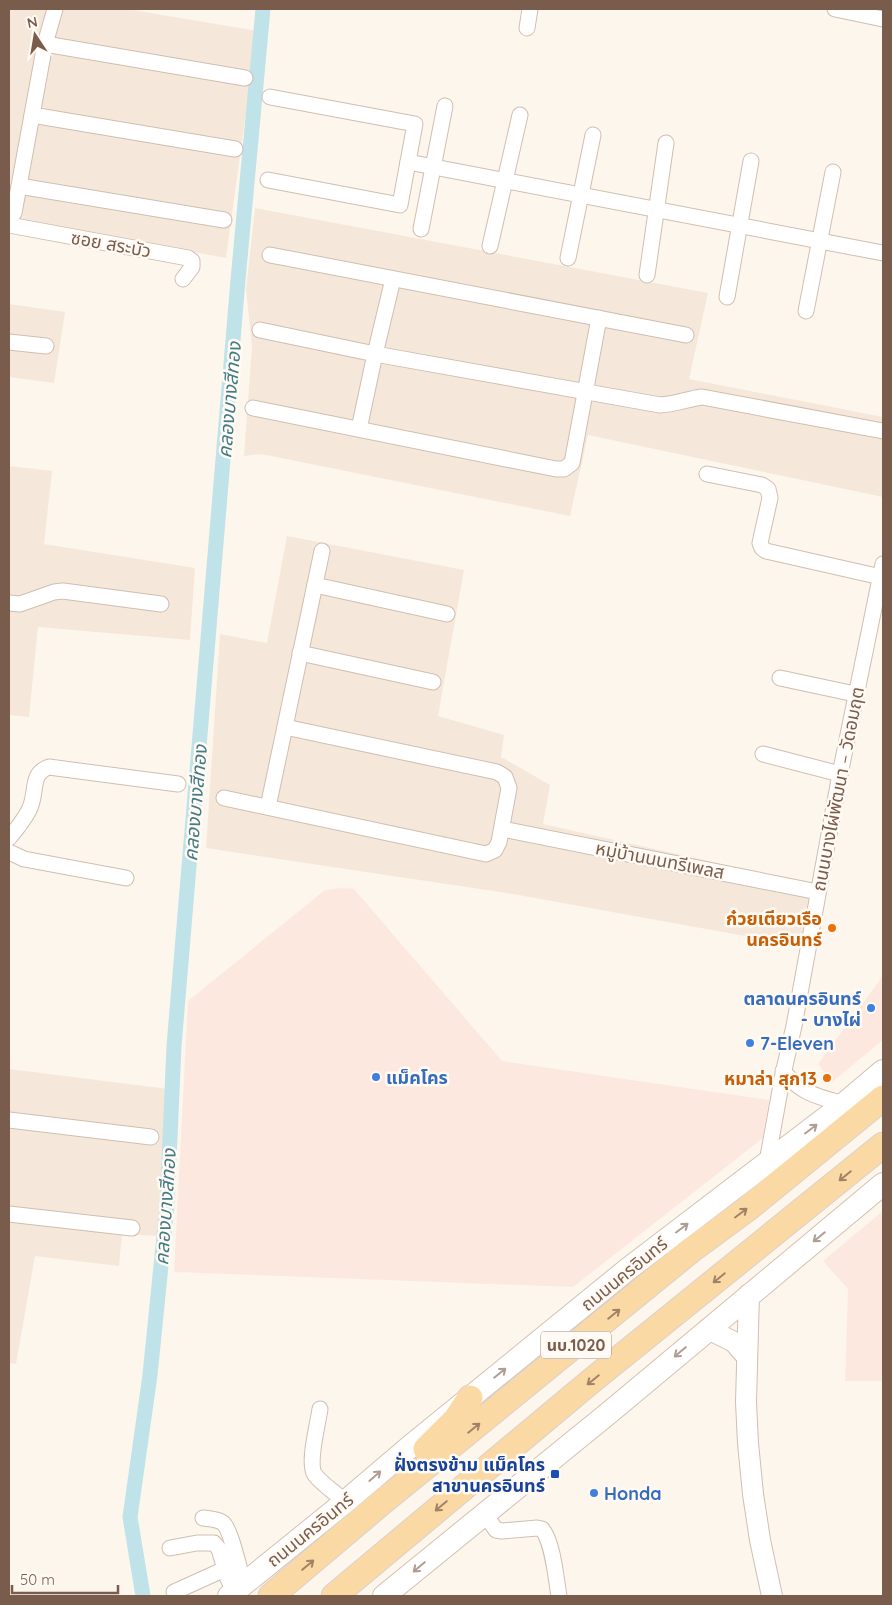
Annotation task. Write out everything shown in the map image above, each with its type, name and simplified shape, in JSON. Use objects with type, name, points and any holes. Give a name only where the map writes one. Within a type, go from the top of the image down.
[{"type":"main road","name":"ถนนนครอินทร์","points":[[236,1591],[628,1269],[844,1104],[883,1071]]},
{"type":"main road","name":"ถนนนครอินทร์","points":[[271,1596],[381,1503],[883,1098]]},
{"type":"main road","name":"นบ.1020","points":[[334,1596],[590,1382],[883,1145]]},
{"type":"main road","points":[[384,1596],[610,1412],[883,1184]]},
{"type":"main road","points":[[381,1503],[404,1473],[456,1419],[470,1398]]},
{"type":"street","points":[[11,219],[19,186],[45,44],[55,9]]},
{"type":"street","points":[[527,28],[530,9]]},
{"type":"street","points":[[835,9],[883,19]]},
{"type":"street","points":[[45,44],[245,78]]},
{"type":"street","points":[[268,180],[400,205],[415,124],[270,97]]},
{"type":"street","points":[[421,229],[445,106]]},
{"type":"street","points":[[32,115],[235,149]]},
{"type":"street","points":[[490,246],[520,115]]},
{"type":"street","points":[[568,258],[593,135]]},
{"type":"street","points":[[647,274],[666,143]]},
{"type":"street","points":[[727,297],[751,161]]},
{"type":"street","points":[[408,162],[883,253]]},
{"type":"street","points":[[806,311],[833,172]]},
{"type":"street","points":[[19,186],[224,220]]},
{"type":"street","name":"ซอย สระบัว","points":[[11,219],[188,258],[192,261],[192,267],[183,279]]},
{"type":"street","points":[[270,255],[686,335]]},
{"type":"street","points":[[359,429],[393,279]]},
{"type":"street","points":[[253,408],[556,469],[564,469],[572,463],[599,318]]},
{"type":"street","points":[[260,330],[375,354],[660,405],[672,405],[702,397],[883,431]]},
{"type":"street","points":[[9,342],[46,346]]},
{"type":"street","points":[[707,474],[762,485],[768,489],[770,498],[760,543],[766,551],[882,570]]},
{"type":"street","points":[[268,807],[322,550]]},
{"type":"street","name":"ถนนบางไผ่พัฒนา – วัดอมฤต","points":[[767,1162],[840,774],[882,570]]},
{"type":"street","points":[[315,585],[447,614]]},
{"type":"street","points":[[9,603],[20,604],[54,592],[63,591],[161,604]]},
{"type":"street","points":[[300,653],[433,682]]},
{"type":"street","points":[[780,678],[856,694]]},
{"type":"street","points":[[224,798],[486,854],[495,850],[502,829],[509,788],[505,777],[497,772],[285,727]]},
{"type":"street","points":[[763,754],[840,774]]},
{"type":"street","points":[[9,838],[29,812],[34,800],[35,782],[38,774],[49,767],[178,784]]},
{"type":"street","name":"หมู่บ้านนนทรีเพลส","points":[[502,829],[818,892]]},
{"type":"street","points":[[9,852],[24,859],[126,878]]},
{"type":"street","points":[[783,1071],[793,1083],[804,1091],[844,1104]]},
{"type":"street","points":[[9,1120],[151,1137]]},
{"type":"street","points":[[9,1214],[132,1228]]},
{"type":"street","points":[[749,1294],[746,1402],[752,1486],[760,1540],[768,1569],[772,1596]]},
{"type":"street","points":[[708,1329],[734,1342],[748,1357]]},
{"type":"street","points":[[320,1409],[313,1450],[312,1470],[316,1476],[345,1502]]},
{"type":"street","points":[[484,1513],[496,1530],[542,1529],[548,1538],[559,1596]]},
{"type":"street","points":[[203,1518],[220,1521],[226,1525],[230,1534],[236,1591]]},
{"type":"street","points":[[170,1548],[197,1543],[214,1544],[219,1549],[225,1569],[236,1591]]},
{"type":"street","points":[[174,1592],[225,1569]]},
{"type":"shaded area","points":[[9,9],[127,9],[257,31],[226,258],[9,218]]},
{"type":"shaded area","points":[[255,208],[708,293],[689,379],[883,417],[883,497],[588,435],[570,516],[261,454],[244,456],[252,347],[246,289]]},
{"type":"shaded area","points":[[9,304],[65,312],[54,383],[9,377]]},
{"type":"shaded area","points":[[9,466],[52,471],[44,544],[195,568],[190,640],[38,627],[29,717],[9,715]]},
{"type":"shaded area","points":[[287,536],[464,570],[438,716],[504,735],[501,757],[550,785],[543,824],[811,884],[800,946],[513,894],[206,848],[220,634],[267,643]]},
{"type":"shaded area","points":[[354,889],[502,1061],[769,1100],[763,1138],[573,1287],[174,1272],[188,1001],[325,890]]},
{"type":"shaded area","name":"ตลาดนครอินทร์ - บางไผ่","points":[[883,976],[883,1040],[832,1082],[818,1064]]},
{"type":"shaded area","points":[[9,1069],[168,1089],[158,1236],[122,1234],[119,1266],[35,1256],[16,1364],[9,1363]]},
{"type":"shaded area","points":[[883,1211],[883,1381],[845,1381],[848,1289],[823,1261]]},
{"type":"waterway","name":"คลองบางสีทอง","points":[[143,1596],[130,1517],[150,1375],[167,1206],[174,1046],[238,280],[263,9]]},
{"type":"place","name":"ก๋วยเตียวเรือ นครอินทร์","points":[[832,928]]},
{"type":"place","name":"ตลาดนครอินทร์ - บางไผ่","points":[[871,1008]]},
{"type":"place","name":"7-Eleven","points":[[750,1043]]},
{"type":"place","name":"แม็คโคร","points":[[376,1077]]},
{"type":"place","name":"หมาล่า สุก13","points":[[827,1078]]},
{"type":"place","name":"ฝั่งตรงข้าม แม็คโคร สาขานครอินทร์","points":[[555,1474]]},
{"type":"place","name":"Honda","points":[[594,1493]]}]
